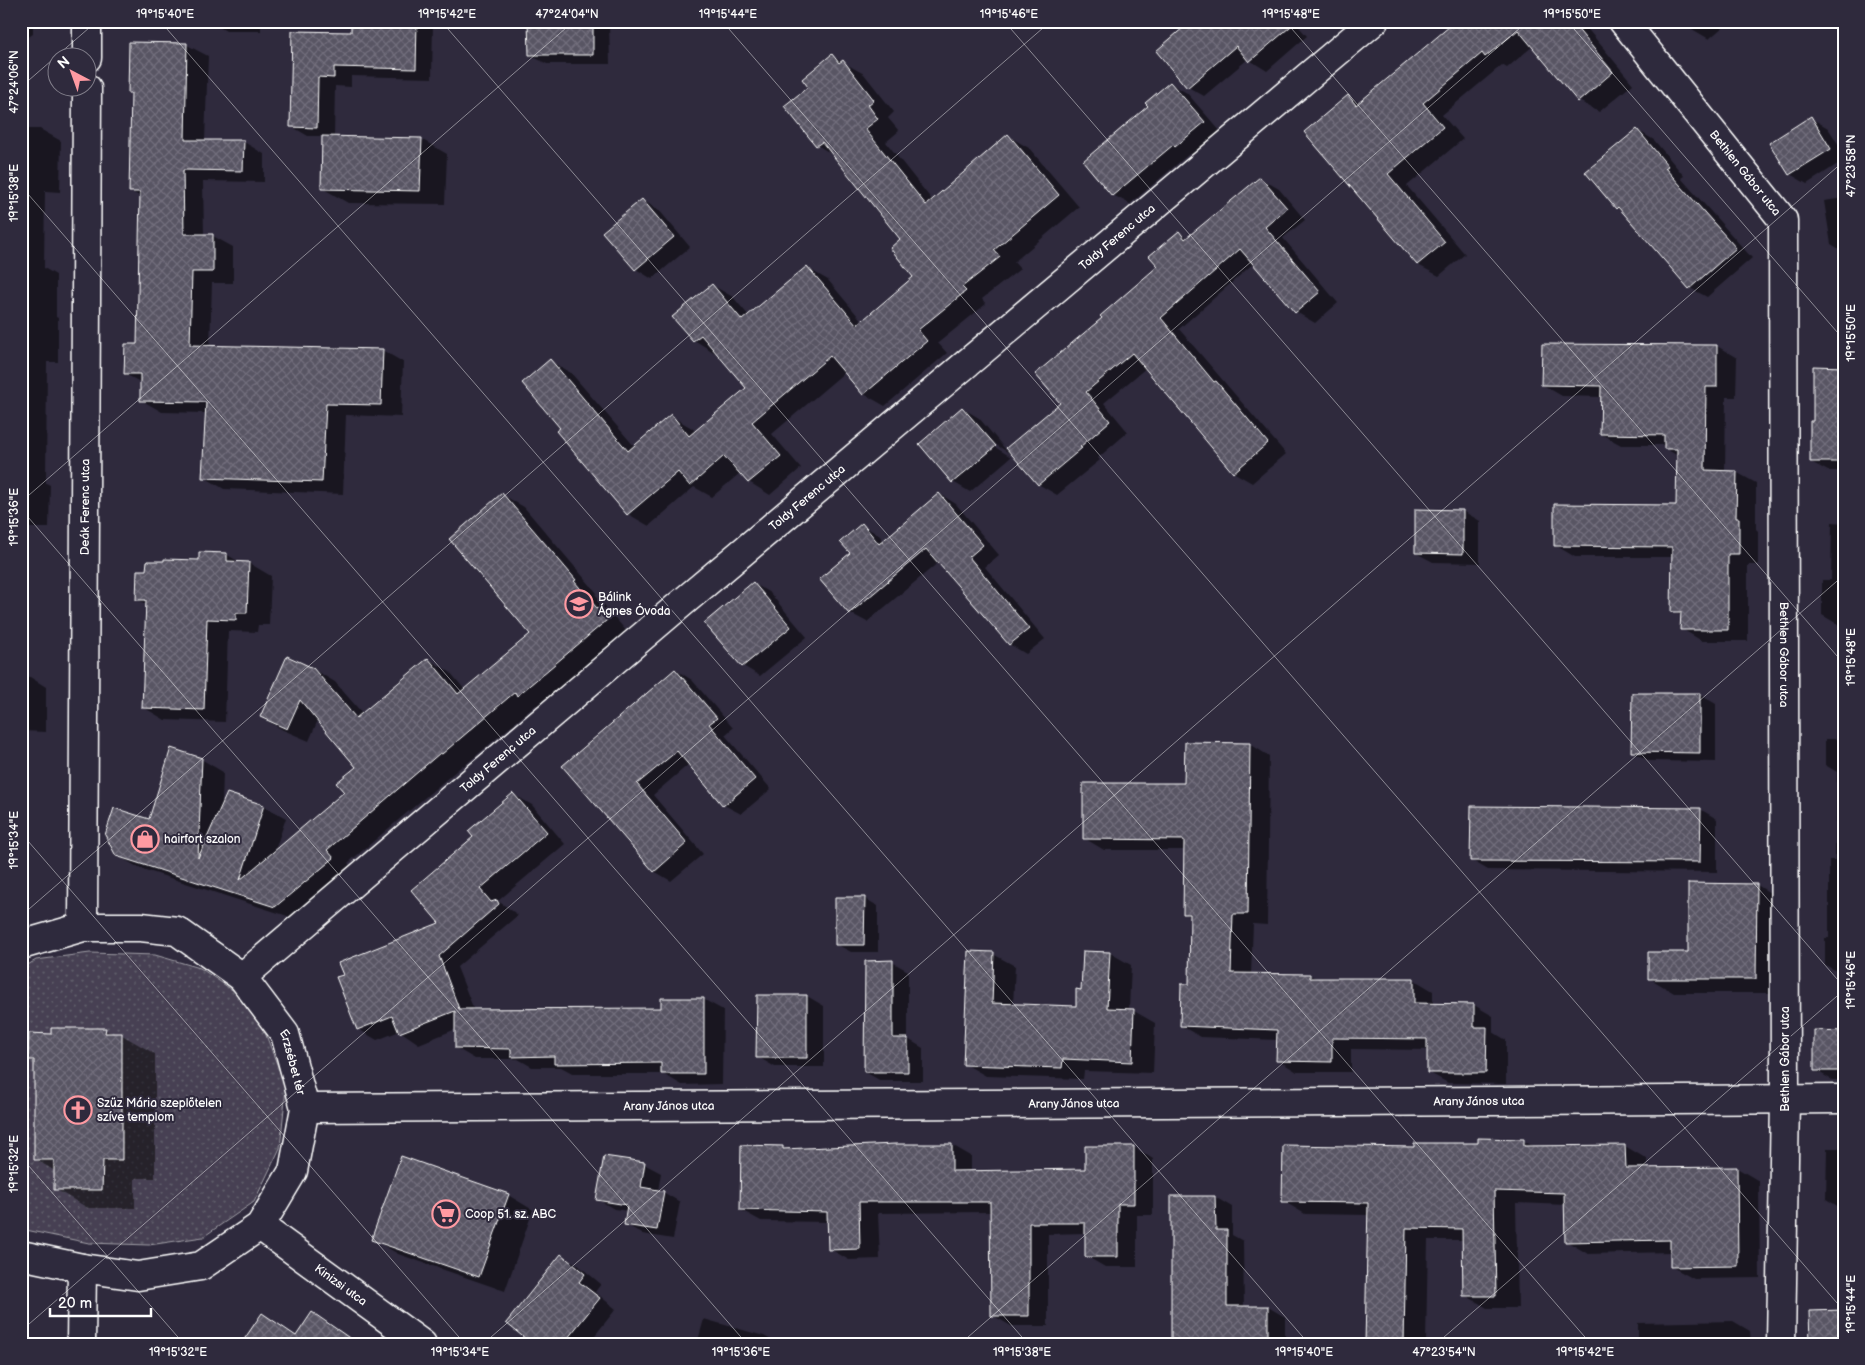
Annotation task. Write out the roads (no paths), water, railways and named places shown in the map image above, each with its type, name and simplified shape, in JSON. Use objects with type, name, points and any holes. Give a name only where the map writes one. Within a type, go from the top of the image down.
[{"type":"street","points":[[87,21],[87,48]]},
{"type":"street","name":"Toldy Ferenc utca","points":[[242,977],[1374,21]]},
{"type":"street","name":"Bethlen Gábor utca","points":[[1623,21],[1783,220],[1785,1099],[1781,1344]]},
{"type":"street","name":"Deák Ferenc utca","points":[[83,927],[86,98]]},
{"type":"street","name":"Erzsébet tér","points":[[21,945],[83,927],[141,927],[177,931],[242,977],[285,1034],[305,1108],[293,1170],[260,1226],[201,1266],[138,1276],[82,1268],[21,1255]]},
{"type":"street","name":"Arany János utca","points":[[305,1108],[1844,1099]]},
{"type":"street","name":"Kinizsi utca","points":[[260,1226],[422,1344]]},
{"type":"street","points":[[81,1344],[82,1268]]},
{"type":"place","name":"Bálink Ágnes Óvoda","points":[[579,604]]},
{"type":"place","name":"hairfort szalon","points":[[145,839]]},
{"type":"place","name":"Szűz Mária szeplőtelen szíve templom","points":[[78,1110]]},
{"type":"place","name":"Coop 51. sz. ABC","points":[[446,1214]]}]
